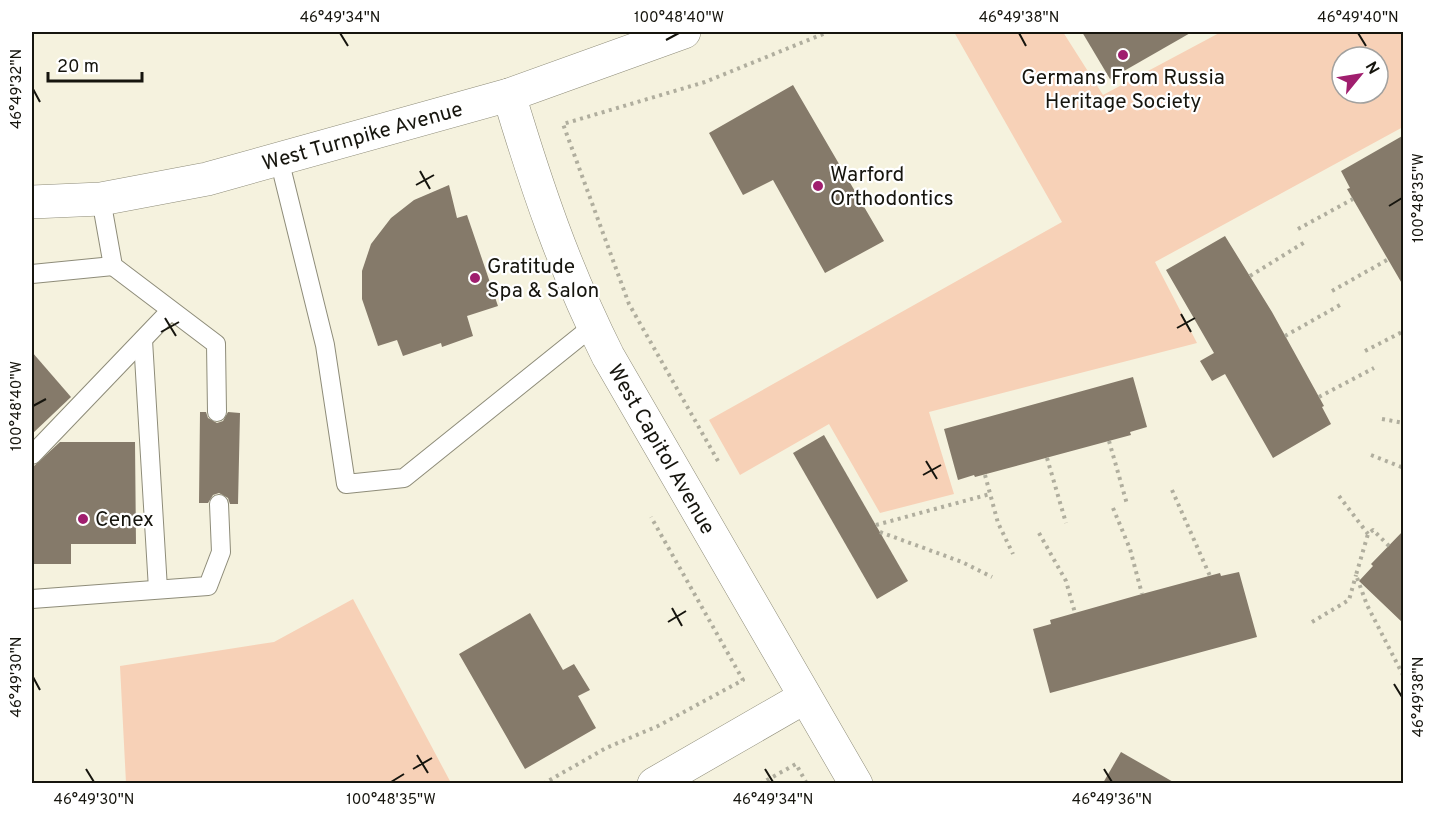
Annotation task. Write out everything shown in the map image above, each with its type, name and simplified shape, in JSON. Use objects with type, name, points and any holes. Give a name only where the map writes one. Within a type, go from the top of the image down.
[{"type":"street","name":"West Turnpike Avenue","points":[[32,202],[102,199],[207,179],[508,95],[684,32]]},
{"type":"street","name":"West Capitol Avenue","points":[[508,95],[541,203],[593,327],[641,416],[856,783]]},
{"type":"street","points":[[654,783],[806,697]]},
{"type":"lane","points":[[279,159],[325,345],[346,484],[404,478],[593,327]]},
{"type":"lane","points":[[102,199],[113,266],[170,312],[216,344],[218,412]]},
{"type":"lane","points":[[32,274],[113,266]]},
{"type":"lane","points":[[32,455],[54,423],[170,312]]},
{"type":"lane","points":[[143,340],[158,589]]},
{"type":"lane","points":[[32,599],[208,586],[221,552],[219,504]]},
{"type":"path","points":[[718,461],[629,304],[563,123],[705,82],[828,32]]},
{"type":"path","points":[[1298,229],[1353,199]]},
{"type":"path","points":[[1251,276],[1305,242]]},
{"type":"path","points":[[1332,291],[1387,260]]},
{"type":"path","points":[[1285,336],[1340,305]]},
{"type":"path","points":[[1365,351],[1404,331]]},
{"type":"path","points":[[1319,397],[1374,368]]},
{"type":"path","points":[[1382,419],[1404,423]]},
{"type":"path","points":[[1109,441],[1127,504]]},
{"type":"path","points":[[1371,455],[1404,468]]},
{"type":"path","points":[[1047,458],[1066,522]]},
{"type":"path","points":[[985,474],[998,523],[1013,554]]},
{"type":"path","points":[[1172,490],[1210,576]]},
{"type":"path","points":[[876,525],[990,494]]},
{"type":"path","points":[[1339,496],[1368,534]]},
{"type":"path","points":[[1113,508],[1130,549],[1142,594]]},
{"type":"path","points":[[543,783],[606,748],[658,726],[743,680],[651,517]]},
{"type":"path","points":[[1312,622],[1349,600],[1368,534],[1373,530],[1389,546]]},
{"type":"path","points":[[880,532],[962,562],[992,577]]},
{"type":"path","points":[[1039,533],[1066,580],[1075,613]]},
{"type":"path","points":[[1356,575],[1367,605],[1404,677]]},
{"type":"path","points":[[760,783],[796,764],[807,783]]},
{"type":"shaded area","points":[[954,32],[1063,32],[1103,95],[1221,32],[1403,32],[1403,127],[1155,262],[1197,343],[929,412],[954,494],[880,513],[829,424],[740,475],[709,420],[1062,222]]},
{"type":"shaded area","points":[[353,599],[451,783],[126,783],[120,666],[274,642]]},
{"type":"building","name":"Germans From Russia Heritage Society","points":[[1082,32],[1192,32],[1110,79]]},
{"type":"building","name":"Warford Orthodontics","points":[[793,85],[884,241],[825,273],[773,180],[743,195],[709,133]]},
{"type":"building","points":[[1404,135],[1404,287],[1347,189],[1350,188],[1341,171]]},
{"type":"building","points":[[449,185],[457,218],[467,215],[498,306],[467,316],[473,336],[442,347],[441,343],[403,356],[397,340],[378,346],[362,299],[362,271],[371,244],[391,218],[414,200]]},
{"type":"building","points":[[1225,236],[1272,312],[1324,406],[1322,407],[1331,424],[1273,458],[1225,374],[1212,381],[1200,361],[1214,353],[1166,270]]},
{"type":"building","points":[[32,352],[71,397],[32,434]]},
{"type":"building","points":[[1133,377],[1147,427],[1130,432],[1131,435],[958,480],[944,429]]},
{"type":"building","points":[[200,412],[206,412],[208,418],[217,423],[223,421],[228,412],[240,413],[238,504],[230,504],[228,498],[219,493],[213,495],[208,503],[199,503]]},
{"type":"building","points":[[824,435],[908,581],[877,599],[793,453]]},
{"type":"building","points":[[60,442],[135,442],[136,544],[71,544],[71,564],[34,564],[34,466]]},
{"type":"building","points":[[1404,530],[1404,624],[1359,581],[1373,566],[1371,564]]},
{"type":"building","points":[[1239,572],[1257,637],[1050,693],[1033,629],[1051,624],[1050,620],[1142,594],[1220,573],[1221,576]]},
{"type":"building","points":[[530,613],[563,670],[574,664],[590,690],[578,696],[596,728],[525,769],[459,654]]},
{"type":"building","points":[[1121,752],[1175,783],[1103,783]]},
{"type":"place","name":"Germans From Russia Heritage Society","points":[[1123,55]]},
{"type":"place","name":"Warford Orthodontics","points":[[818,186]]},
{"type":"place","name":"Gratitude Spa & Salon","points":[[475,278]]},
{"type":"place","name":"Cenex","points":[[83,519]]}]
